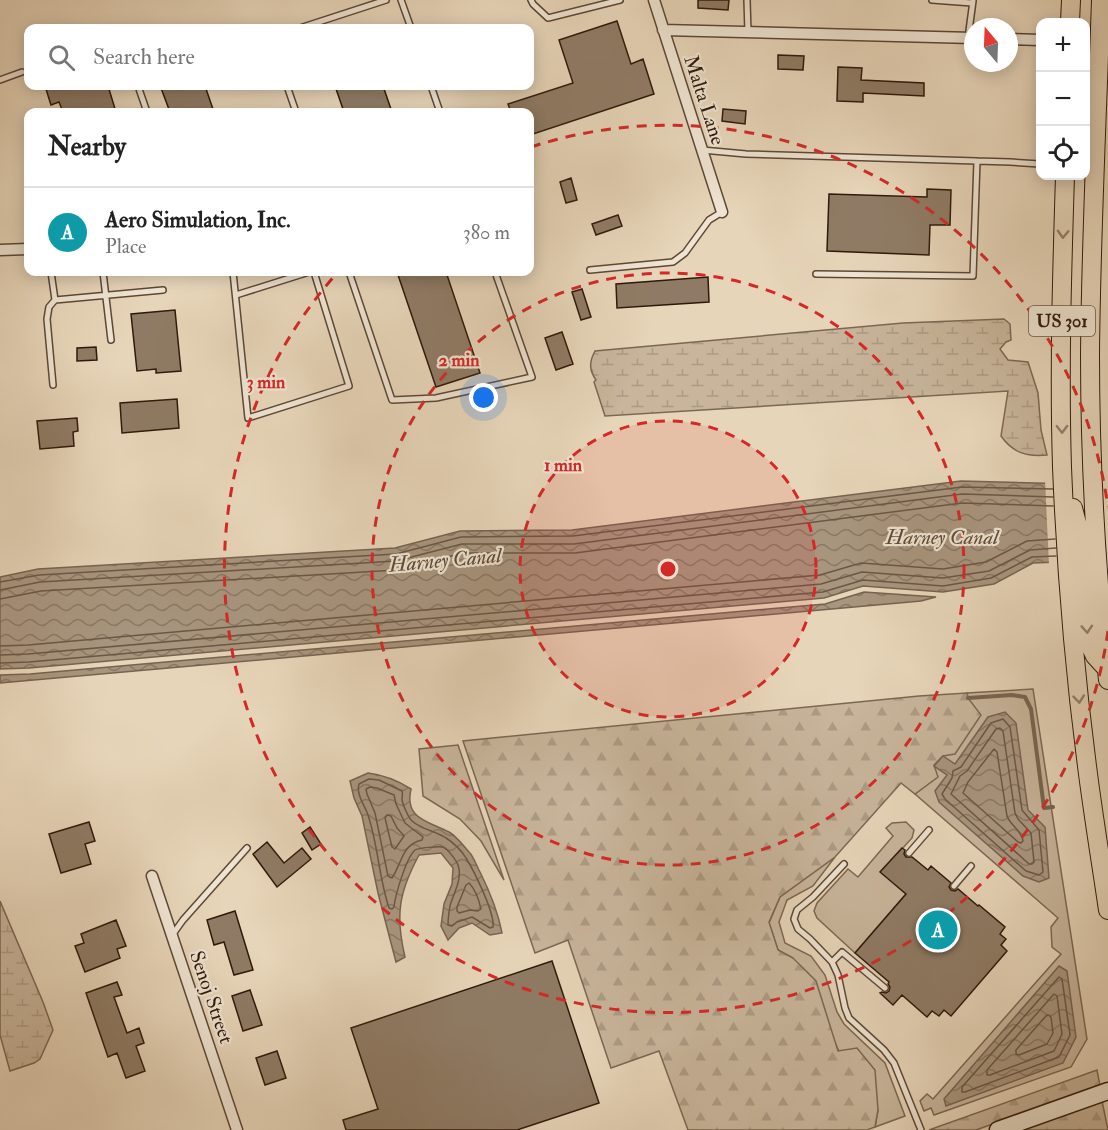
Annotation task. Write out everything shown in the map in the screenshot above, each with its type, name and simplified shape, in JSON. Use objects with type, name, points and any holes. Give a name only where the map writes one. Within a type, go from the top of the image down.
[{"type":"main road","points":[[1070,18],[1071,0]]},
{"type":"main road","name":"US 301","points":[[1101,0],[1090,343],[1092,465],[1079,697],[1108,910]]},
{"type":"main road","name":"US 301","points":[[1065,180],[1061,357],[1062,466],[1084,582],[1108,673]]},
{"type":"street","name":"Malta Lane","points":[[654,0],[722,212]]},
{"type":"street","points":[[663,30],[964,38]]},
{"type":"street","points":[[1018,39],[1036,40]]},
{"type":"street","points":[[0,250],[24,249]]},
{"type":"street","name":"Senoj Street","points":[[152,876],[237,1130]]},
{"type":"street","points":[[998,1130],[1108,1091]]},
{"type":"lane","points":[[312,24],[386,0]]},
{"type":"lane","points":[[401,0],[410,24]]},
{"type":"lane","points":[[531,0],[548,18],[620,0]]},
{"type":"lane","points":[[747,0],[748,32]]},
{"type":"lane","points":[[932,0],[973,1],[972,18]]},
{"type":"lane","points":[[0,80],[22,72]]},
{"type":"lane","points":[[139,90],[146,108]]},
{"type":"lane","points":[[288,90],[295,108]]},
{"type":"lane","points":[[432,90],[438,108]]},
{"type":"lane","points":[[702,150],[746,154],[1036,164]]},
{"type":"lane","points":[[816,274],[974,276],[977,161]]},
{"type":"lane","points":[[590,270],[673,262],[685,253],[709,220],[722,212]]},
{"type":"lane","points":[[52,276],[55,300],[50,307],[47,319],[53,385]]},
{"type":"lane","points":[[104,276],[111,340]]},
{"type":"lane","points":[[234,276],[248,418],[349,386],[315,276]]},
{"type":"lane","points":[[236,295],[296,276]]},
{"type":"lane","points":[[350,276],[392,400],[436,398],[532,377],[496,276]]},
{"type":"lane","points":[[55,300],[163,290]]},
{"type":"lane","points":[[909,853],[929,830]]},
{"type":"lane","points":[[172,935],[247,848]]},
{"type":"lane","points":[[843,864],[813,897],[797,910],[794,919],[798,929],[832,963],[838,975],[849,1017],[884,1050],[894,1063],[921,1130]]},
{"type":"lane","points":[[954,886],[971,866]]},
{"type":"lane","points":[[832,963],[842,952],[885,988]]},
{"type":"green space","points":[[1004,319],[1010,324],[1011,340],[1000,349],[1008,360],[1028,362],[1038,393],[1041,430],[1047,455],[1021,453],[1001,436],[1008,391],[605,416],[591,369],[595,351],[903,323]]},
{"type":"green space","points":[[1033,689],[1087,1039],[1071,1067],[934,1115],[931,1108],[924,1111],[920,1101],[927,1094],[933,1099],[1061,954],[1052,947],[1051,927],[1058,918],[915,794],[937,777],[934,766],[968,698],[967,693]]},
{"type":"green space","points":[[967,693],[968,698],[981,715],[955,754],[943,756],[934,765],[938,777],[915,794],[901,783],[835,857],[780,897],[769,922],[778,950],[793,958],[816,981],[838,1051],[857,1048],[875,1070],[878,1110],[875,1127],[867,1130],[688,1130],[659,1051],[611,1068],[568,940],[535,953],[463,741]]},
{"type":"green space","points":[[458,745],[504,880],[481,841],[460,819],[423,796],[419,749]]},
{"type":"green space","points":[[906,822],[914,830],[912,838],[881,872],[906,894],[855,953],[817,918],[814,911],[817,903],[848,869],[858,877],[893,836],[886,828],[892,823]]},
{"type":"green space","points":[[835,857],[813,886],[787,900],[779,922],[785,943],[811,956],[825,975],[837,1012],[844,1024],[885,1063],[905,1116],[875,1127],[878,1110],[839,1051],[793,958],[778,950],[769,923],[780,897]]},
{"type":"green space","points":[[0,901],[53,1030],[40,1059],[10,1071],[0,1035]]},
{"type":"green space","points":[[1097,1070],[1100,1086],[976,1130],[929,1130]]},
{"type":"green space","points":[[1102,1101],[1108,1130],[1019,1130]]},
{"type":"water","name":"Harney Canal","points":[[961,481],[1073,484],[1108,560],[1033,563],[994,584],[943,592],[863,586],[824,598],[0,669],[0,577],[38,569],[395,548],[460,531],[572,530]]},
{"type":"water","points":[[864,592],[936,597],[921,601],[0,683],[0,675],[825,604]]},
{"type":"water","points":[[1005,712],[1016,723],[1028,810],[1045,827],[1049,878],[1039,882],[1023,876],[939,802],[935,791],[947,775],[934,766],[943,756],[955,764],[988,717]]},
{"type":"water","points":[[368,773],[390,778],[411,789],[411,807],[414,813],[452,834],[471,854],[490,895],[502,933],[490,935],[472,923],[459,928],[448,940],[441,926],[444,904],[452,884],[453,868],[441,853],[419,855],[403,892],[400,929],[405,957],[396,962],[378,893],[362,816],[350,781]]},
{"type":"water","points":[[1059,966],[1067,971],[1076,1037],[1063,1063],[946,1106],[944,1099]]},
{"type":"pier","points":[[1090,466],[1108,468],[1108,563],[1049,565],[1045,480],[1072,481]]},
{"type":"building","points":[[698,0],[729,0],[728,10],[698,8]]},
{"type":"building","points":[[617,21],[631,64],[643,59],[654,94],[534,134],[534,108],[510,108],[508,104],[573,83],[559,40]]},
{"type":"building","points":[[778,55],[804,56],[803,70],[778,69]]},
{"type":"building","points":[[838,67],[862,68],[861,80],[924,83],[924,96],[863,93],[863,102],[837,101]]},
{"type":"building","points":[[46,90],[109,90],[115,108],[61,108],[59,102],[51,105]]},
{"type":"building","points":[[162,90],[206,90],[213,108],[168,108]]},
{"type":"building","points":[[336,90],[384,90],[391,108],[343,108]]},
{"type":"building","points":[[723,109],[746,111],[745,124],[722,121]]},
{"type":"building","points":[[571,178],[577,200],[566,203],[560,182]]},
{"type":"building","points":[[927,189],[951,190],[950,225],[930,225],[929,255],[827,251],[829,194],[927,197]]},
{"type":"building","points":[[618,215],[622,226],[596,235],[592,224]]},
{"type":"building","points":[[398,276],[447,276],[480,373],[436,387]]},
{"type":"building","points":[[708,277],[709,302],[617,308],[616,284]]},
{"type":"building","points":[[582,289],[591,317],[581,320],[572,292]]},
{"type":"building","points":[[175,310],[181,371],[156,373],[156,369],[137,371],[131,314]]},
{"type":"building","points":[[562,332],[573,364],[556,370],[545,338]]},
{"type":"building","points":[[96,347],[97,360],[77,361],[77,348]]},
{"type":"building","points":[[177,399],[179,428],[122,433],[120,403]]},
{"type":"building","points":[[77,418],[78,431],[73,432],[74,446],[40,449],[37,421]]},
{"type":"building","points":[[89,822],[95,841],[85,844],[91,864],[61,873],[49,834]]},
{"type":"building","points":[[310,827],[321,844],[312,850],[302,833]]},
{"type":"building","points":[[267,842],[284,863],[302,848],[311,859],[277,887],[253,854]]},
{"type":"building","points":[[902,848],[905,850],[906,857],[912,857],[928,870],[931,866],[951,883],[949,887],[951,890],[958,889],[1005,927],[1000,934],[1006,939],[1001,945],[1007,951],[951,1016],[944,1010],[939,1016],[932,1011],[927,1017],[902,995],[893,1005],[880,993],[889,991],[889,982],[855,953],[906,894],[880,872]]},
{"type":"building","points":[[235,911],[253,970],[234,975],[224,942],[214,945],[207,920]]},
{"type":"building","points":[[116,920],[126,946],[117,949],[120,958],[85,972],[75,946],[84,943],[81,934]]},
{"type":"building","points":[[552,961],[599,1103],[517,1130],[346,1130],[343,1120],[378,1109],[351,1028]]},
{"type":"building","points":[[117,982],[122,995],[114,997],[127,1033],[139,1028],[144,1043],[136,1046],[145,1071],[126,1078],[117,1053],[108,1057],[86,993]]},
{"type":"building","points":[[250,990],[262,1025],[243,1031],[232,996]]},
{"type":"building","points":[[277,1051],[286,1078],[265,1085],[256,1058]]},
{"type":"waterway","points":[[968,698],[1012,695],[1025,697],[1031,709],[1044,808],[1053,807]]},
{"type":"place","name":"Aero Simulation, Inc.","points":[[938,930]]}]
